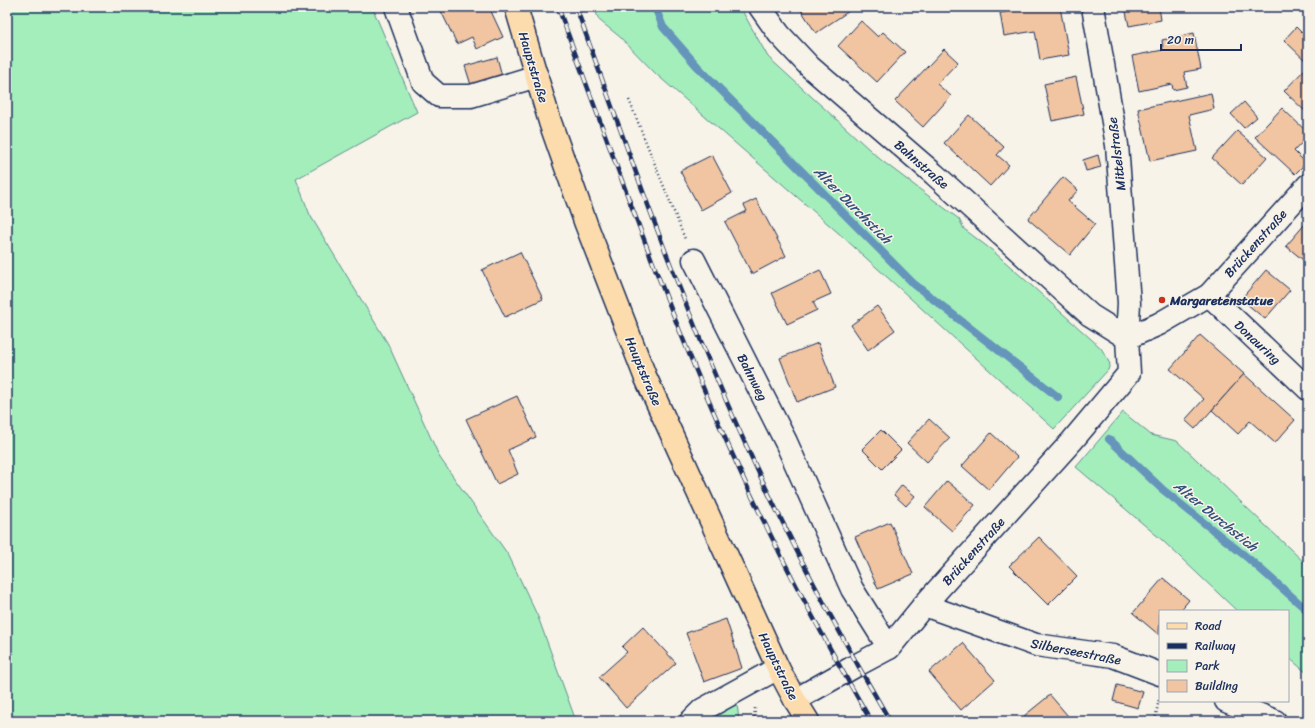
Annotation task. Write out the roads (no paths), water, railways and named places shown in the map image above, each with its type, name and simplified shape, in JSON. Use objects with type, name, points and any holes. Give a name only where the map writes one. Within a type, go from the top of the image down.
[{"type":"main road","name":"Hauptstraße","points":[[516,7],[550,122],[586,224],[645,376],[778,668],[808,721]]},
{"type":"street","points":[[396,7],[423,82],[439,96],[471,96],[537,76]]},
{"type":"street","name":"Bahnstraße","points":[[760,7],[779,34],[810,67],[934,174],[1090,315],[1127,338]]},
{"type":"street","name":"Mittelstraße","points":[[1093,7],[1117,145],[1129,303],[1127,338],[1129,373]]},
{"type":"street","name":"Brückenstraße","points":[[1127,338],[1160,324],[1209,295],[1308,185]]},
{"type":"street","name":"Bahnweg","points":[[694,260],[786,442],[852,589],[889,648]]},
{"type":"street","name":"Donauring","points":[[1209,295],[1308,389]]},
{"type":"street","name":"Brückenstraße","points":[[795,700],[889,648],[924,605],[1072,441],[1129,373]]},
{"type":"street","name":"Silberseestraße","points":[[924,605],[1036,645],[1113,656],[1159,674]]},
{"type":"street","points":[[691,721],[702,710],[778,668]]},
{"type":"street","points":[[1228,702],[1275,721]]},
{"type":"waterway","name":"Alter Durchstich","points":[[655,7],[663,27],[698,67],[914,284],[1058,397]]},
{"type":"waterway","name":"Alter Durchstich","points":[[1109,439],[1162,489],[1249,559],[1308,611]]},
{"type":"railway","points":[[558,7],[640,230],[706,395],[746,484],[780,553],[833,655],[871,721]]},
{"type":"railway","points":[[576,7],[656,226],[721,389],[761,479],[796,549],[832,619],[890,721]]},
{"type":"place","name":"Margaretenstatue","points":[[1162,300]]}]
